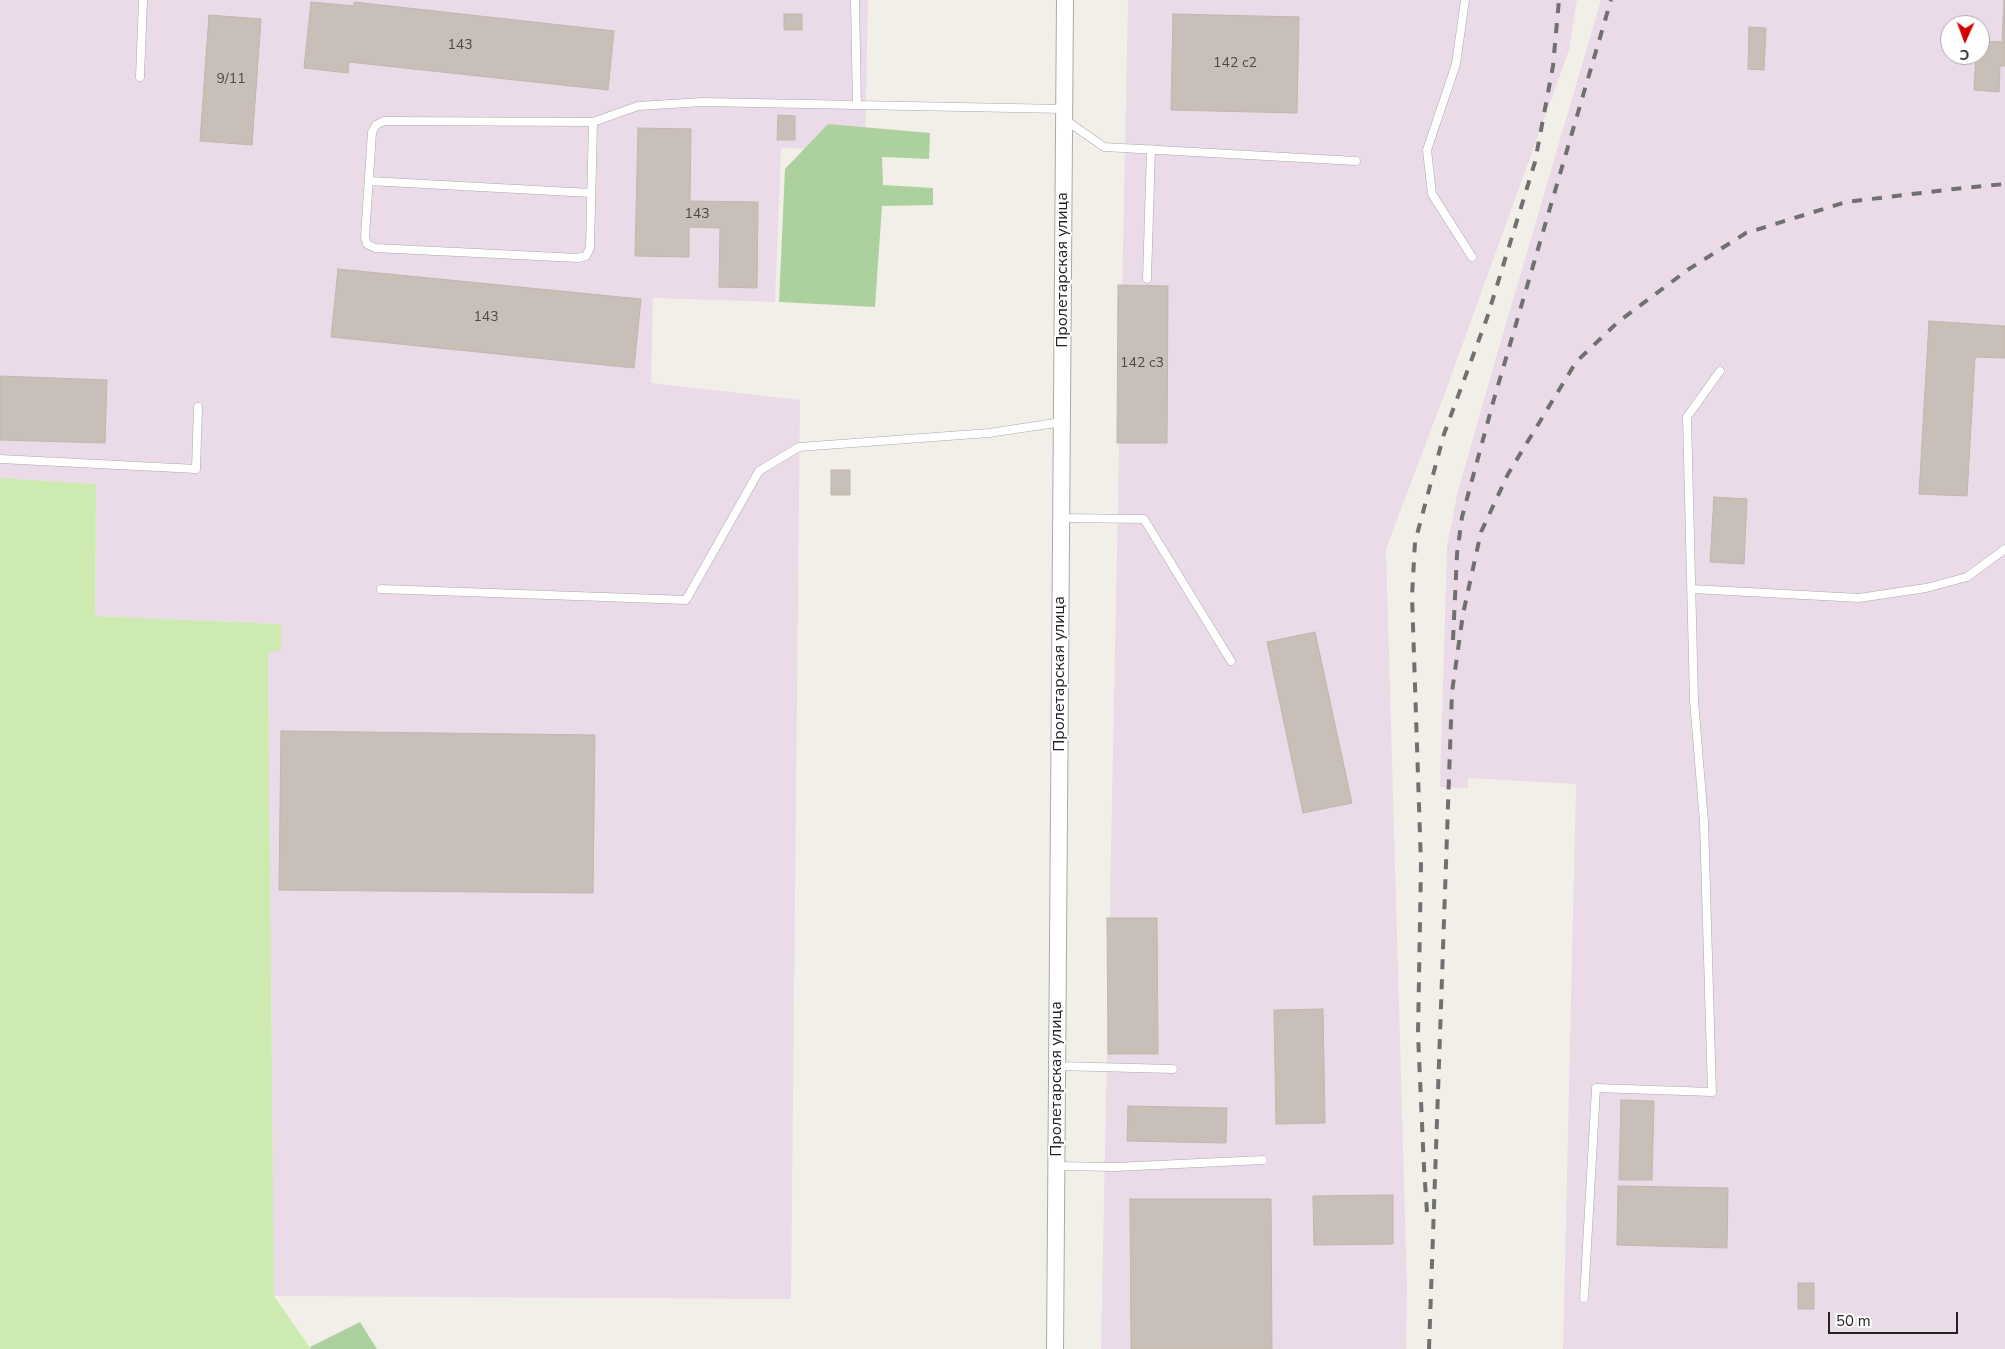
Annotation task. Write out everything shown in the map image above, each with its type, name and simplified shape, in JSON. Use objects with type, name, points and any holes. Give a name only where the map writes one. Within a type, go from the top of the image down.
[{"type":"street","name":"Пролетарская улица","points":[[1055,1349],[1065,0]]},
{"type":"lane","points":[[140,76],[143,0]]},
{"type":"lane","points":[[855,0],[857,105]]},
{"type":"lane","points":[[1465,0],[1456,64],[1427,150],[1432,194],[1472,257]]},
{"type":"lane","points":[[593,122],[590,248],[586,256],[578,258],[549,257],[375,248],[367,244],[365,237],[372,132],[376,124],[384,121],[593,122],[638,106],[702,102],[857,105],[1064,114],[1104,146],[1356,160]]},
{"type":"lane","points":[[1147,279],[1151,149]]},
{"type":"lane","points":[[369,181],[591,193]]},
{"type":"lane","points":[[1584,1298],[1596,1088],[1712,1092],[1704,822],[1694,701],[1687,418],[1720,371]]},
{"type":"lane","points":[[0,458],[196,469],[198,407]]},
{"type":"lane","points":[[381,589],[686,600],[759,471],[799,447],[989,433],[1062,422]]},
{"type":"lane","points":[[1061,518],[1144,519],[1230,661]]},
{"type":"lane","points":[[1692,589],[1859,598],[1926,588],[1967,577],[2005,549]]},
{"type":"lane","points":[[1057,1066],[1172,1069]]},
{"type":"lane","points":[[1056,1166],[1115,1167],[1263,1160]]},
{"type":"shaded area","points":[[0,0],[868,0],[865,151],[781,148],[775,302],[653,298],[651,383],[800,400],[791,1299],[274,1296],[268,652],[280,650],[281,624],[95,616],[96,484],[0,478]]},
{"type":"shaded area","points":[[1128,0],[1577,0],[1569,50],[1446,390],[1386,549],[1407,1288],[1406,1349],[1101,1349]]},
{"type":"shaded area","points":[[1601,0],[2005,0],[2005,1349],[1563,1349],[1576,784],[1468,778],[1468,788],[1440,787],[1447,547],[1457,495]]},
{"type":"green space","points":[[828,124],[930,133],[929,159],[882,157],[883,185],[933,188],[933,205],[882,206],[875,307],[779,302],[785,169]]},
{"type":"green space","points":[[0,478],[96,484],[95,616],[281,624],[281,650],[268,653],[274,1296],[311,1349],[0,1349]]},
{"type":"green space","points":[[360,1322],[377,1349],[311,1349],[310,1347]]},
{"type":"building","points":[[2005,0],[2005,66],[2000,66],[1999,92],[1974,90],[1975,65],[1990,65],[1990,41],[2002,42]]},
{"type":"building","points":[[311,2],[354,6],[354,2],[614,31],[608,90],[349,62],[348,73],[304,68]]},
{"type":"building","points":[[784,14],[802,14],[802,30],[784,30]]},
{"type":"building","points":[[1173,14],[1299,17],[1297,113],[1171,110]]},
{"type":"building","points":[[209,15],[261,19],[252,145],[200,141]]},
{"type":"building","points":[[1749,27],[1766,28],[1764,70],[1748,69]]},
{"type":"building","points":[[778,115],[795,116],[795,140],[777,140]]},
{"type":"building","points":[[638,128],[691,129],[690,201],[758,202],[757,288],[719,287],[720,228],[689,227],[689,257],[635,256]]},
{"type":"building","points":[[338,269],[641,299],[634,368],[331,337]]},
{"type":"building","points":[[1118,285],[1168,286],[1167,443],[1117,443]]},
{"type":"building","points":[[1929,321],[2005,326],[2005,358],[1975,357],[1967,496],[1919,494]]},
{"type":"building","points":[[0,376],[107,380],[105,443],[0,440]]},
{"type":"building","points":[[831,470],[850,470],[850,495],[831,495]]},
{"type":"building","points":[[1714,497],[1747,499],[1744,564],[1710,562]]},
{"type":"building","points":[[1315,632],[1352,803],[1303,813],[1267,642]]},
{"type":"building","points":[[281,731],[595,735],[593,893],[279,890]]},
{"type":"building","points":[[1107,918],[1157,918],[1158,1054],[1108,1054]]},
{"type":"building","points":[[1323,1009],[1325,1123],[1276,1124],[1274,1010]]},
{"type":"building","points":[[1621,1100],[1654,1101],[1652,1180],[1619,1180]]},
{"type":"building","points":[[1128,1106],[1227,1108],[1226,1143],[1127,1141]]},
{"type":"building","points":[[1618,1186],[1728,1188],[1727,1248],[1617,1245]]},
{"type":"building","points":[[1393,1195],[1393,1244],[1314,1245],[1313,1196]]},
{"type":"building","points":[[1130,1199],[1271,1199],[1272,1349],[1131,1349]]},
{"type":"building","points":[[1798,1283],[1814,1283],[1814,1309],[1798,1309]]},
{"type":"railway","points":[[1427,1212],[1418,1034],[1421,865],[1412,596],[1415,542],[1444,434],[1487,318],[1535,162],[1553,66],[1559,0]]},
{"type":"railway","points":[[1453,640],[1457,554],[1462,517],[1494,399],[1611,0]]},
{"type":"railway","points":[[1429,1349],[1452,692],[1463,614],[1481,532],[1508,474],[1576,362],[1618,322],[1689,269],[1746,233],[1846,202],[2005,184]]}]
